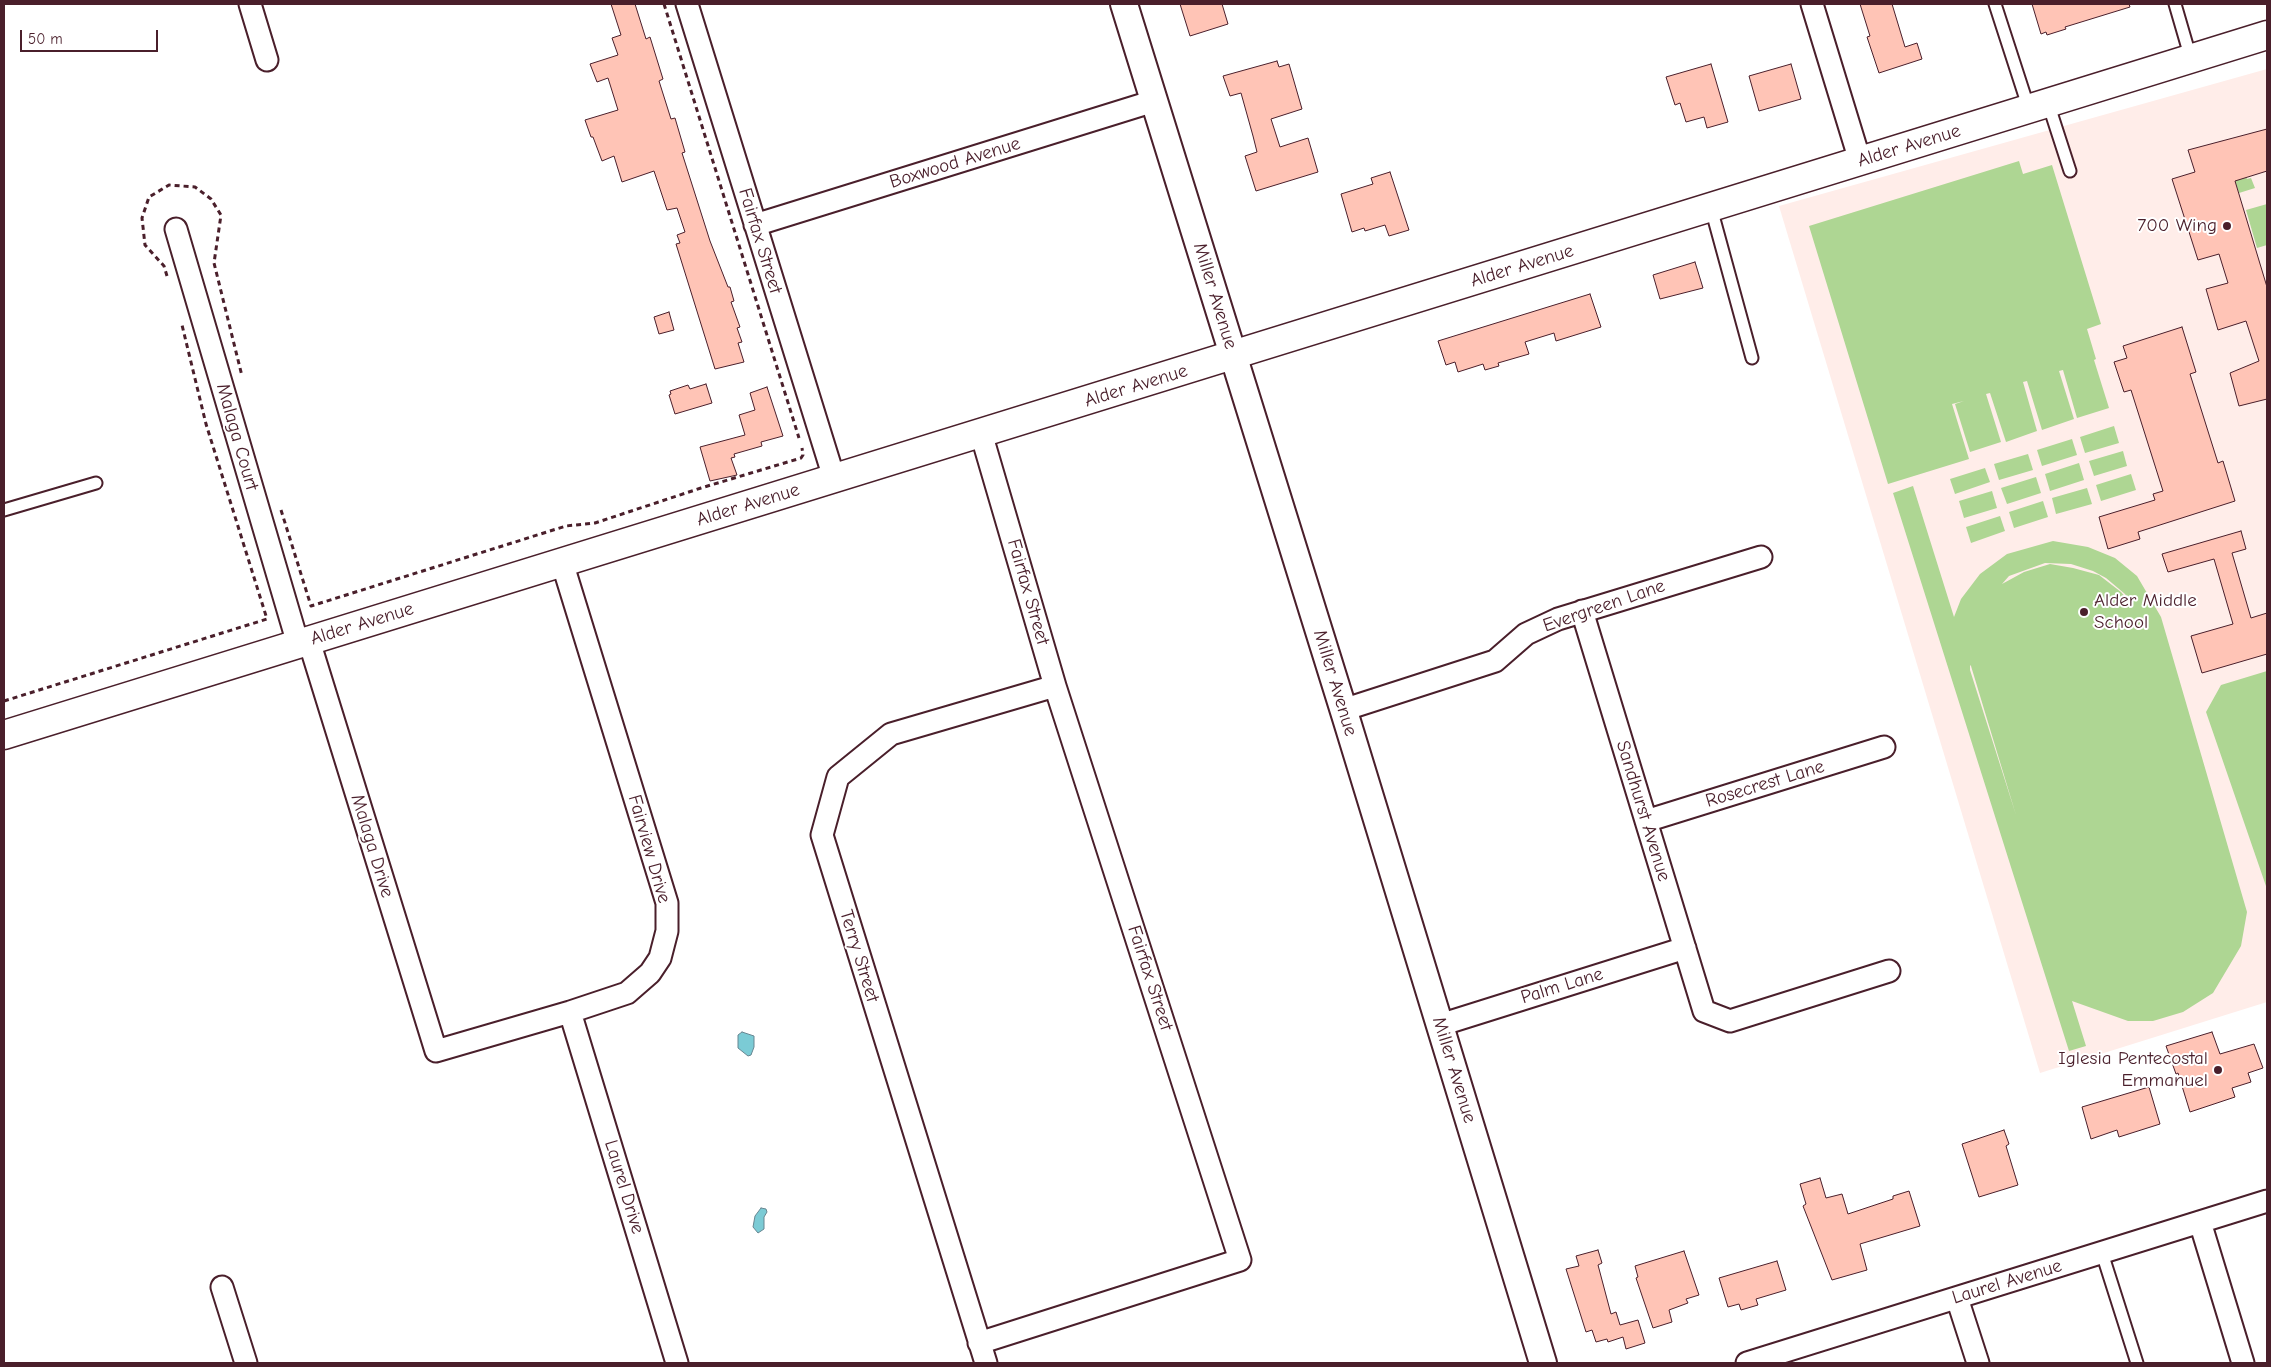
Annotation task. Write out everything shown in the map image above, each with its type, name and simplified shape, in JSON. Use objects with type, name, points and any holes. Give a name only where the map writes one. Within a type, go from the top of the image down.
[{"type":"main road","name":"Alder Avenue","points":[[4,735],[2267,36]]},
{"type":"street","points":[[250,4],[267,60]]},
{"type":"street","name":"Fairfax Street","points":[[687,4],[834,478]]},
{"type":"street","name":"Miller Avenue","points":[[1124,4],[1543,1363]]},
{"type":"street","points":[[1812,4],[1860,161]]},
{"type":"street","name":"Boxwood Avenue","points":[[755,225],[1154,101]]},
{"type":"street","name":"Malaga Court","points":[[176,229],[303,642]]},
{"type":"street","name":"Fairfax Street","points":[[979,1343],[1240,1260],[1055,686],[981,433]]},
{"type":"street","name":"Evergreen Lane","points":[[1343,710],[1495,661],[1526,634],[1582,611],[1761,556]]},
{"type":"street","name":"Fairview Drive","points":[[436,1051],[570,1012],[627,993],[650,973],[660,958],[667,931],[667,904],[562,562]]},
{"type":"street","name":"Sandhurst Avenue","points":[[1582,611],[1704,1011],[1730,1021],[1889,971]]},
{"type":"street","name":"Malaga Drive","points":[[303,642],[436,1051]]},
{"type":"street","name":"Terry Street","points":[[986,1363],[822,834],[838,777],[891,734],[1055,686]]},
{"type":"street","name":"Rosecrest Lane","points":[[1646,821],[1884,747]]},
{"type":"street","name":"Palm Lane","points":[[1440,1025],[1685,948]]},
{"type":"street","name":"Laurel Drive","points":[[570,1012],[677,1363]]},
{"type":"street","name":"Laurel Avenue","points":[[1747,1363],[2267,1201]]},
{"type":"street","points":[[2200,1222],[2243,1363]]},
{"type":"street","points":[[222,1287],[246,1363]]},
{"type":"street","points":[[1957,1298],[1978,1363]]},
{"type":"lane","points":[[1995,4],[2038,106],[2070,171]]},
{"type":"lane","points":[[2175,4],[2191,59]]},
{"type":"lane","points":[[1710,208],[1752,358]]},
{"type":"lane","points":[[4,510],[96,483]]},
{"type":"lane","points":[[2102,1252],[2137,1363]]},
{"type":"path","points":[[280,505],[312,606],[566,526],[596,523],[701,488],[801,458],[803,455],[664,4]]},
{"type":"path","points":[[169,281],[164,266],[145,244],[142,218],[150,197],[169,185],[195,187],[211,199],[221,215],[214,262],[242,377]]},
{"type":"path","points":[[4,701],[267,619],[206,424],[182,324]]},
{"type":"shaded area","name":"Alder Middle School","points":[[2267,69],[2267,1002],[2040,1073],[1779,206]]},
{"type":"green space","points":[[2241,159],[2247,179],[2251,178],[2255,188],[2239,193],[2229,163]]},
{"type":"green space","points":[[2019,161],[2023,174],[2052,165],[2101,324],[2087,329],[2096,359],[2094,360],[2109,408],[2077,418],[2063,370],[2059,371],[2074,419],[2042,430],[2027,381],[2023,382],[2037,431],[2006,442],[1990,393],[1986,394],[2001,442],[1970,452],[1955,404],[1964,401],[1952,404],[1969,459],[1888,484],[1809,226]]},
{"type":"green space","points":[[2267,204],[2267,245],[2257,248],[2246,210]]},
{"type":"green space","points":[[2114,426],[2119,443],[2085,453],[2080,437]]},
{"type":"green space","points":[[2072,439],[2077,455],[2042,466],[2037,450]]},
{"type":"green space","points":[[2123,451],[2127,466],[2094,476],[2089,461]]},
{"type":"green space","points":[[2028,454],[2033,470],[1999,480],[1994,464]]},
{"type":"green space","points":[[2079,463],[2084,480],[2050,491],[2045,474]]},
{"type":"green space","points":[[1985,468],[1990,482],[1955,494],[1950,479]]},
{"type":"green space","points":[[2131,474],[2136,490],[2101,501],[2096,485]]},
{"type":"green space","points":[[2036,477],[2041,493],[2007,504],[2001,488]]},
{"type":"green space","points":[[1913,486],[1954,617],[1961,599],[1980,574],[2007,554],[2053,541],[2088,547],[2115,558],[2137,576],[2161,617],[2247,912],[2241,946],[2213,993],[2183,1012],[2153,1021],[2128,1021],[2072,1001],[2086,1046],[2069,1051],[1893,493]],"holes":[[[2045,563],[2071,564],[2093,571],[2106,578],[2125,594],[2133,606],[2121,592],[2099,575],[2050,564],[2024,572],[2002,584],[2009,576]],[[1971,666],[2016,815],[1970,670]]]},
{"type":"green space","points":[[2087,488],[2092,504],[2056,514],[2052,498]]},
{"type":"green space","points":[[1992,491],[1997,508],[1964,518],[1959,501]]},
{"type":"green space","points":[[2043,501],[2048,517],[2014,528],[2009,512]]},
{"type":"green space","points":[[2000,516],[2005,531],[1971,543],[1966,527]]},
{"type":"green space","points":[[2267,671],[2267,889],[2206,712],[2221,685]]},
{"type":"water","points":[[742,1032],[754,1036],[754,1047],[751,1055],[748,1056],[738,1048],[738,1035]]},
{"type":"water","points":[[761,1208],[766,1209],[767,1212],[764,1217],[764,1229],[758,1233],[753,1227],[755,1216]]},
{"type":"building","points":[[611,4],[635,4],[646,39],[650,37],[663,79],[659,81],[671,119],[675,118],[685,152],[682,153],[710,241],[728,287],[730,287],[734,301],[731,302],[740,327],[737,328],[742,342],[738,343],[744,362],[715,369],[676,244],[680,243],[677,235],[685,232],[677,208],[667,210],[654,171],[622,182],[614,156],[602,161],[593,137],[591,137],[585,120],[618,110],[608,78],[597,82],[590,64],[618,55],[612,38],[621,35]]},
{"type":"building","points":[[1180,4],[1222,4],[1228,24],[1190,36]]},
{"type":"building","points":[[1860,4],[1892,4],[1905,47],[1917,43],[1922,59],[1879,73],[1867,37],[1870,36]]},
{"type":"building","points":[[2032,4],[2129,4],[2130,7],[2065,27],[2066,29],[2047,35],[2046,32],[2041,34]]},
{"type":"building","points":[[1277,61],[1279,67],[1289,64],[1302,109],[1271,119],[1280,147],[1308,138],[1318,172],[1256,191],[1245,156],[1257,152],[1241,93],[1230,96],[1223,76]]},
{"type":"building","points":[[1711,64],[1728,122],[1707,128],[1704,117],[1686,122],[1680,103],[1675,105],[1666,77]]},
{"type":"building","points":[[1791,64],[1801,99],[1759,111],[1749,76]]},
{"type":"building","points":[[2267,129],[2267,171],[2235,181],[2267,287],[2267,399],[2239,406],[2230,373],[2259,361],[2246,321],[2218,330],[2206,289],[2228,283],[2219,254],[2198,260],[2172,179],[2195,172],[2188,150]]},
{"type":"building","points":[[1390,172],[1409,230],[1389,236],[1385,225],[1365,231],[1364,228],[1352,232],[1341,194],[1373,184],[1371,178]]},
{"type":"building","points":[[1695,262],[1703,288],[1660,299],[1653,275]]},
{"type":"building","points":[[1590,294],[1601,327],[1556,341],[1554,333],[1525,342],[1529,354],[1498,363],[1499,366],[1485,370],[1483,364],[1458,372],[1455,362],[1446,365],[1438,341]]},
{"type":"building","points":[[669,312],[674,330],[659,334],[654,317]]},
{"type":"building","points":[[2182,327],[2196,372],[2190,374],[2218,463],[2223,461],[2235,501],[2138,532],[2140,539],[2108,549],[2099,517],[2155,500],[2153,494],[2163,491],[2131,390],[2124,392],[2114,362],[2127,358],[2123,346]]},
{"type":"building","points":[[706,384],[712,403],[675,414],[669,395],[671,394],[670,391],[688,385],[690,389]]},
{"type":"building","points":[[767,387],[783,436],[761,442],[762,446],[734,454],[735,457],[731,458],[737,475],[710,481],[700,447],[745,435],[739,415],[755,410],[750,393]]},
{"type":"building","points":[[2241,531],[2246,549],[2232,553],[2251,618],[2267,613],[2267,654],[2202,673],[2191,636],[2233,624],[2214,559],[2168,572],[2162,554]]},
{"type":"building","points":[[2212,1032],[2220,1054],[2254,1044],[2263,1068],[2248,1073],[2251,1082],[2232,1088],[2235,1097],[2190,1112],[2178,1073],[2176,1074],[2166,1046]]},
{"type":"building","points":[[2149,1087],[2160,1124],[2119,1137],[2117,1130],[2091,1139],[2082,1107]]},
{"type":"building","points":[[2004,1130],[2009,1144],[2006,1146],[2018,1185],[1979,1197],[1962,1144]]},
{"type":"building","points":[[1820,1178],[1826,1198],[1842,1194],[1848,1214],[1893,1199],[1893,1196],[1909,1191],[1920,1226],[1860,1244],[1867,1270],[1832,1280],[1803,1206],[1806,1204],[1800,1184]]},
{"type":"building","points":[[1598,1250],[1602,1263],[1598,1265],[1611,1314],[1616,1312],[1620,1325],[1638,1320],[1645,1343],[1626,1349],[1623,1337],[1608,1342],[1607,1339],[1596,1342],[1592,1330],[1586,1332],[1566,1269],[1579,1266],[1576,1256]]},
{"type":"building","points":[[1684,1251],[1699,1295],[1686,1299],[1688,1303],[1669,1310],[1672,1322],[1653,1328],[1636,1278],[1638,1277],[1635,1266]]},
{"type":"building","points":[[1777,1261],[1786,1290],[1756,1299],[1758,1305],[1741,1310],[1739,1304],[1728,1307],[1719,1278]]},
{"type":"place","name":"700 Wing","points":[[2227,226]]},
{"type":"place","name":"Alder Middle School","points":[[2084,612]]},
{"type":"place","name":"Iglesia Pentecostal Emmanuel","points":[[2218,1070]]}]
